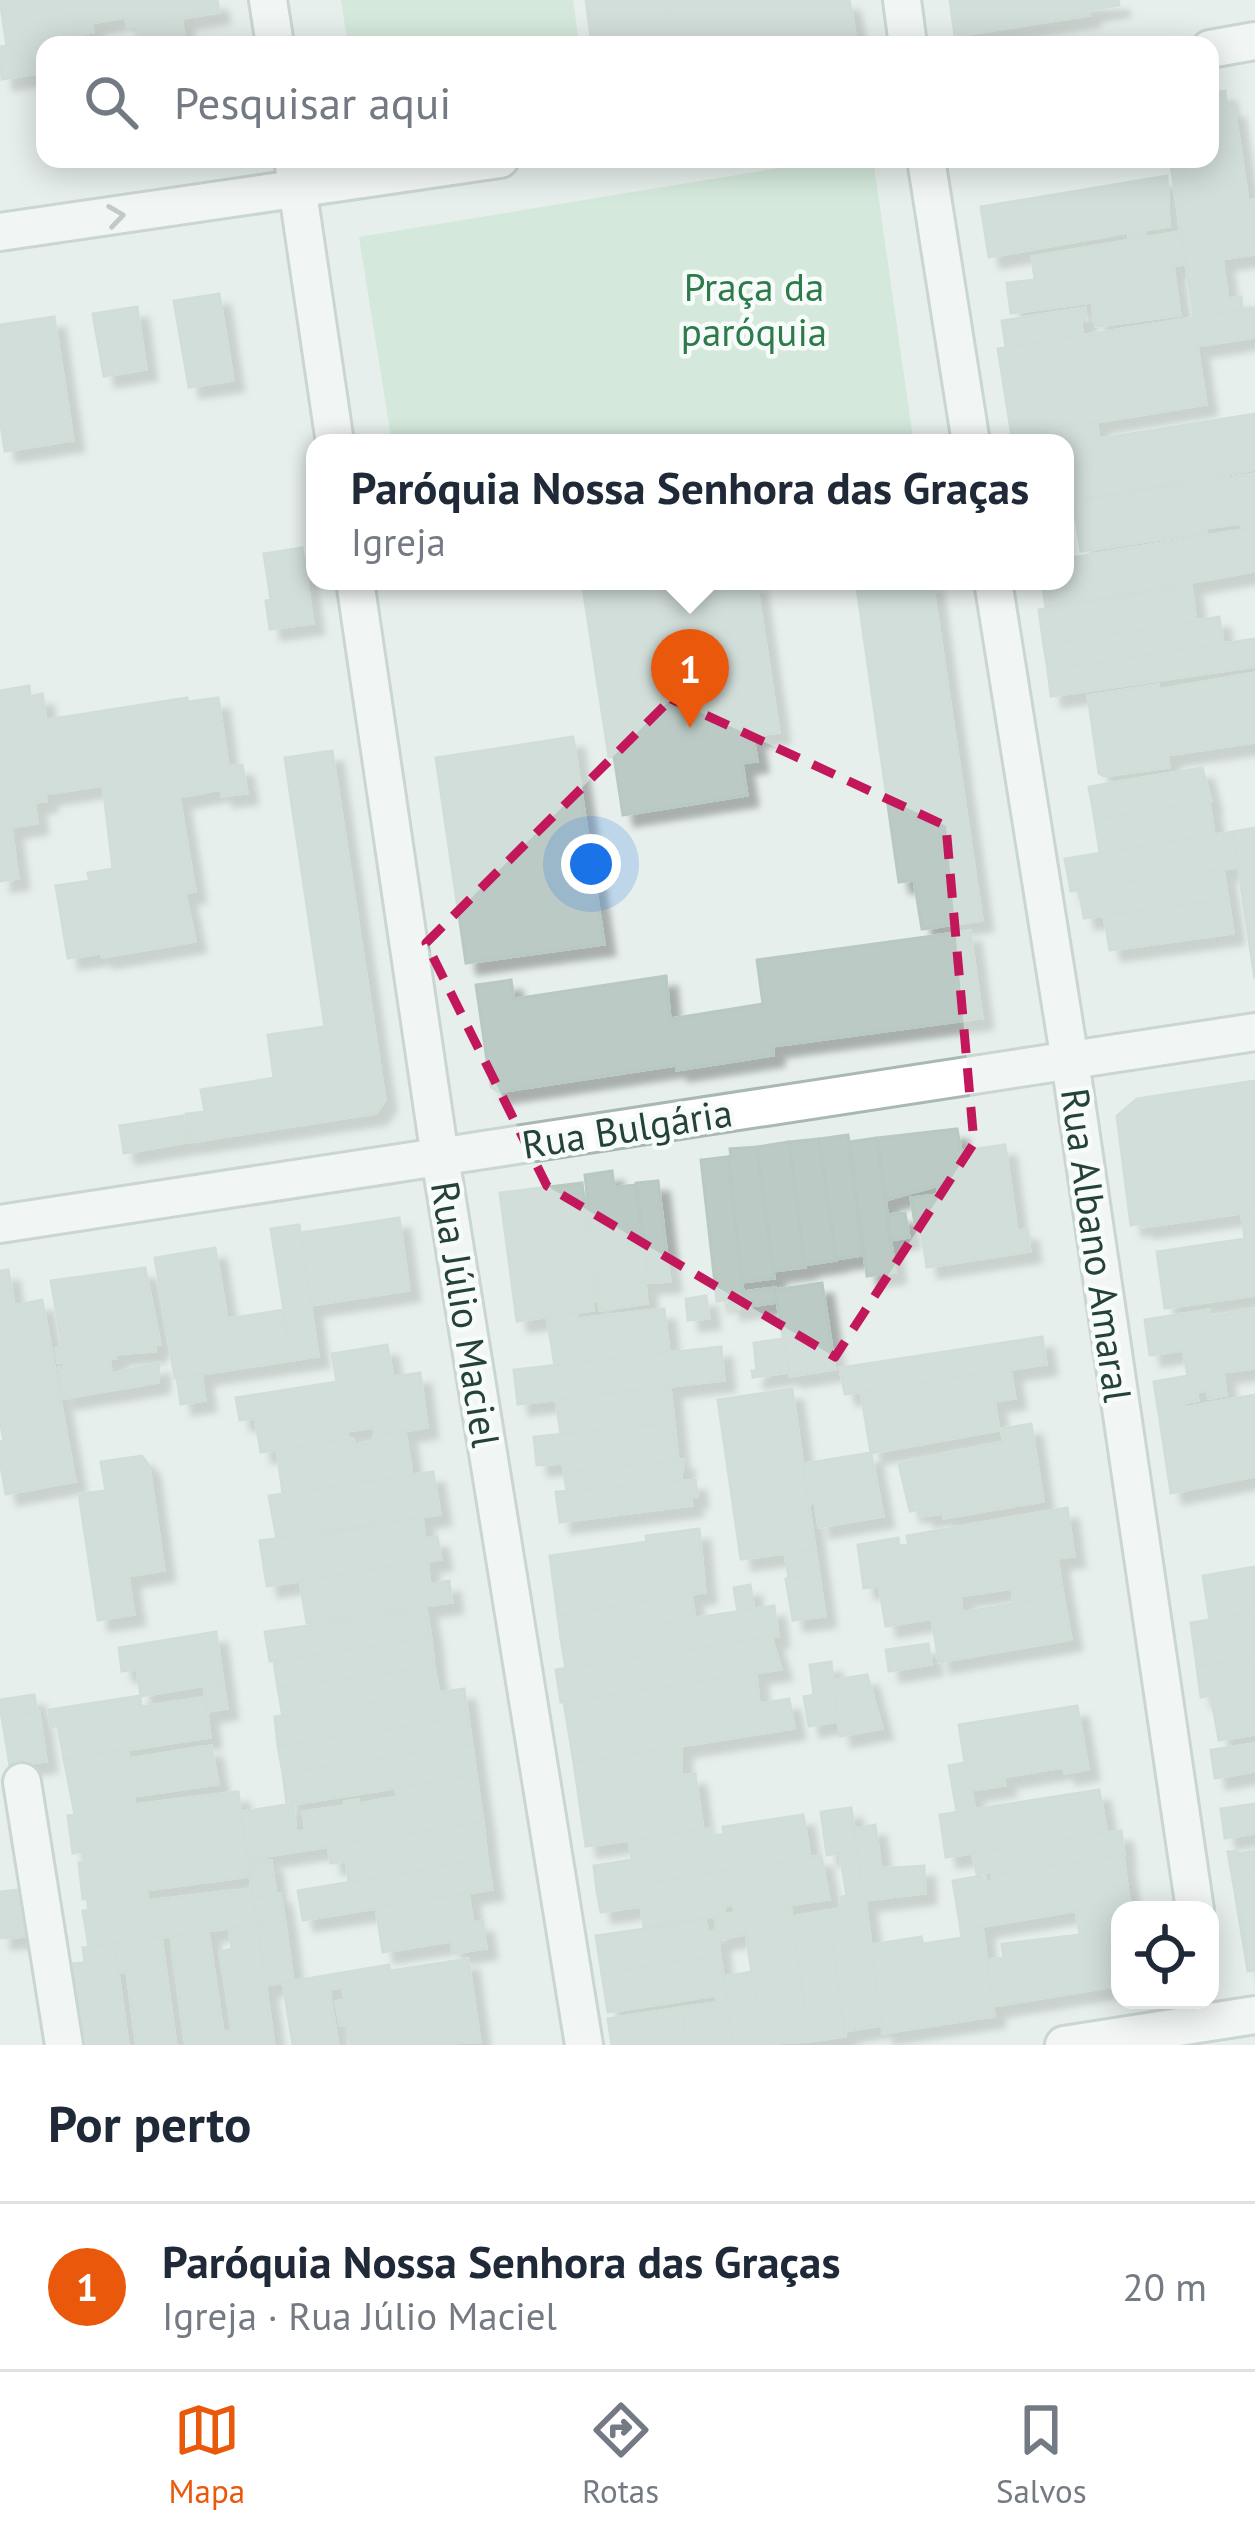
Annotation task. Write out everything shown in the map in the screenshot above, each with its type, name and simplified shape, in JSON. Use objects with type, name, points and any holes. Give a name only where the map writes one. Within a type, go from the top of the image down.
[{"type":"street","points":[[268,0],[274,36]]},
{"type":"street","points":[[902,0],[907,36]]},
{"type":"street","points":[[1219,47],[1255,41]]},
{"type":"street","points":[[0,232],[295,175],[385,168]]},
{"type":"street","points":[[927,168],[970,434]]},
{"type":"street","points":[[295,175],[334,434]]},
{"type":"street","name":"Rua Júlio Maciel","points":[[356,590],[440,1157],[584,2045]]},
{"type":"street","name":"Rua Albano Amaral","points":[[994,590],[1070,1061],[1194,1901]]},
{"type":"street","name":"Rua Bulgária","points":[[0,1224],[1255,1032]]},
{"type":"street","points":[[22,1782],[64,2045]]},
{"type":"street","points":[[1064,2045],[1255,2015]]},
{"type":"highlighted area","points":[[671,699],[946,826],[974,1143],[835,1357],[547,1186],[426,943]]},
{"type":"green space","points":[[341,0],[573,0],[578,36],[347,36]]},
{"type":"green space","name":"Praça da paróquia","points":[[779,168],[874,168],[912,434],[391,434],[359,237]]},
{"type":"building","points":[[0,0],[217,0],[219,12],[127,27],[126,17],[91,23],[93,32],[36,36],[36,41],[7,46]]},
{"type":"building","points":[[586,0],[663,0],[669,36],[591,36]]},
{"type":"building","points":[[663,0],[849,0],[855,36],[669,36]]},
{"type":"building","points":[[950,0],[1118,0],[1119,5],[1088,10],[1089,15],[955,36]]},
{"type":"building","points":[[181,18],[184,36],[140,36],[138,25]]},
{"type":"building","points":[[36,41],[36,73],[2,79],[0,47]]},
{"type":"building","points":[[1225,91],[1227,108],[1234,107],[1248,201],[1253,200],[1255,254],[1222,259],[1228,299],[1241,297],[1242,310],[1194,317],[1171,168],[1219,168],[1219,92]]},
{"type":"building","points":[[1167,176],[1169,226],[1144,230],[1145,235],[1129,237],[1128,232],[989,257],[981,207]]},
{"type":"building","points":[[1180,232],[1185,264],[1173,266],[1180,315],[1096,326],[1092,302],[1011,313],[1007,283],[1035,280],[1032,257]]},
{"type":"building","points":[[219,294],[233,380],[189,387],[174,301]]},
{"type":"building","points":[[137,307],[146,369],[104,376],[93,314]]},
{"type":"building","points":[[1085,308],[1086,320],[1080,321],[1083,335],[1006,347],[1002,321]]},
{"type":"building","points":[[1255,308],[1255,337],[1197,346],[1206,404],[1024,434],[1012,434],[998,349]]},
{"type":"building","points":[[54,317],[73,440],[5,451],[0,418],[0,325]]},
{"type":"building","points":[[1255,414],[1255,469],[1074,500],[1074,434],[1021,434],[1096,422],[1099,439]]},
{"type":"building","points":[[1255,474],[1255,528],[1242,531],[1241,523],[1081,551],[1074,501]]},
{"type":"building","points":[[1255,528],[1255,571],[1046,608],[1043,590],[1074,590],[1074,558]]},
{"type":"building","points":[[302,548],[313,623],[270,629],[264,554]]},
{"type":"building","points":[[1191,586],[1196,621],[1044,646],[1039,610]]},
{"type":"building","points":[[583,590],[757,590],[779,732],[753,736],[757,761],[742,763],[747,795],[623,815],[614,756],[609,757]]},
{"type":"building","points":[[857,590],[933,590],[982,920],[922,929],[914,880],[899,882]]},
{"type":"building","points":[[1219,617],[1223,643],[1048,670],[1044,646]]},
{"type":"building","points":[[1255,639],[1255,666],[1051,696],[1048,670]]},
{"type":"building","points":[[1255,673],[1255,742],[1167,755],[1169,767],[1099,773],[1088,696],[1158,685],[1159,690]]},
{"type":"building","points":[[29,686],[30,697],[42,694],[46,720],[187,698],[188,702],[218,698],[228,766],[242,765],[247,793],[222,796],[221,789],[179,797],[195,891],[185,893],[195,941],[103,957],[101,953],[68,958],[56,886],[90,881],[88,873],[113,869],[103,785],[45,794],[46,801],[34,802],[37,823],[11,827],[18,878],[0,881],[0,691]]},
{"type":"building","points":[[573,737],[604,944],[466,963],[436,758]]},
{"type":"building","points":[[332,751],[385,1100],[376,1113],[190,1142],[186,1114],[205,1112],[201,1090],[274,1078],[268,1035],[325,1027],[285,758]]},
{"type":"building","points":[[1202,768],[1211,801],[1095,820],[1089,787]]},
{"type":"building","points":[[1209,801],[1214,834],[1100,853],[1095,820]]},
{"type":"building","points":[[1255,828],[1255,979],[1233,832]]},
{"type":"building","points":[[1233,832],[1238,867],[1071,891],[1065,859]]},
{"type":"building","points":[[1223,869],[1228,899],[1084,918],[1079,889]]},
{"type":"building","points":[[1228,899],[1233,933],[1110,950],[1104,916]]},
{"type":"building","points":[[970,931],[982,1018],[773,1046],[773,1055],[677,1070],[676,1065],[499,1092],[491,1087],[476,985],[511,980],[514,999],[666,976],[670,1019],[763,1004],[757,960]]},
{"type":"building","points":[[1255,1081],[1255,1211],[1131,1225],[1117,1116],[1137,1099]]},
{"type":"building","points":[[183,1116],[187,1142],[124,1153],[120,1126]]},
{"type":"building","points":[[957,1129],[961,1151],[1005,1145],[1017,1231],[1027,1230],[1030,1251],[927,1267],[911,1198],[937,1195],[939,1185],[885,1200],[877,1138]]},
{"type":"building","points":[[848,1135],[863,1255],[835,1259],[819,1139]]},
{"type":"building","points":[[877,1138],[895,1272],[867,1276],[849,1142]]},
{"type":"building","points":[[819,1139],[836,1260],[804,1265],[789,1142]]},
{"type":"building","points":[[789,1142],[805,1267],[773,1271],[757,1147]]},
{"type":"building","points":[[757,1147],[774,1278],[742,1282],[728,1157],[730,1149]]},
{"type":"building","points":[[728,1157],[743,1292],[775,1288],[777,1302],[730,1309],[729,1299],[717,1301],[701,1160]]},
{"type":"building","points":[[612,1171],[614,1187],[636,1185],[649,1282],[645,1281],[647,1303],[600,1310],[585,1175]]},
{"type":"building","points":[[658,1181],[670,1281],[649,1282],[636,1183]]},
{"type":"building","points":[[582,1183],[596,1301],[592,1301],[593,1310],[517,1321],[500,1193]]},
{"type":"building","points":[[905,1213],[909,1237],[890,1240],[887,1215]]},
{"type":"building","points":[[1255,1214],[1255,1295],[1165,1308],[1157,1252],[1245,1239],[1242,1216]]},
{"type":"building","points":[[399,1218],[409,1290],[311,1305],[301,1233]]},
{"type":"building","points":[[299,1225],[318,1356],[286,1361],[282,1336],[288,1335],[271,1229]]},
{"type":"building","points":[[215,1248],[227,1319],[284,1310],[286,1361],[175,1378],[155,1258]]},
{"type":"building","points":[[145,1268],[160,1344],[154,1345],[155,1351],[115,1354],[109,1359],[112,1374],[159,1363],[158,1382],[64,1398],[59,1368],[66,1367],[65,1361],[58,1362],[56,1349],[63,1348],[51,1281]]},
{"type":"building","points":[[8,1270],[14,1306],[42,1300],[75,1481],[6,1494],[0,1460],[0,1442],[4,1441],[0,1271]]},
{"type":"building","points":[[822,1283],[835,1369],[790,1376],[775,1290]]},
{"type":"building","points":[[706,1296],[709,1318],[688,1320],[686,1299]]},
{"type":"building","points":[[664,1309],[669,1352],[555,1366],[547,1317],[577,1313],[577,1319]]},
{"type":"building","points":[[1255,1309],[1255,1368],[1223,1372],[1226,1395],[1209,1398],[1207,1390],[1196,1392],[1198,1400],[1158,1407],[1154,1382],[1188,1376],[1183,1350],[1150,1355],[1145,1320]]},
{"type":"building","points":[[1042,1337],[1046,1364],[845,1394],[840,1368]]},
{"type":"building","points":[[784,1339],[789,1372],[753,1377],[752,1371],[757,1371],[754,1343]]},
{"type":"building","points":[[387,1345],[393,1377],[420,1373],[427,1427],[375,1436],[374,1427],[347,1431],[348,1439],[261,1452],[255,1418],[240,1420],[236,1398],[337,1382],[332,1354]]},
{"type":"building","points":[[721,1347],[724,1380],[518,1404],[514,1370]]},
{"type":"building","points":[[1010,1369],[1015,1398],[994,1401],[999,1430],[871,1453],[861,1392]]},
{"type":"building","points":[[201,1374],[205,1400],[181,1404],[177,1378]]},
{"type":"building","points":[[670,1386],[674,1423],[561,1435],[556,1400]]},
{"type":"building","points":[[792,1389],[815,1549],[741,1559],[718,1400]]},
{"type":"building","points":[[1255,1395],[1255,1476],[1171,1493],[1158,1407],[1184,1403],[1185,1408]]},
{"type":"building","points":[[674,1423],[678,1461],[564,1472],[563,1463],[537,1465],[534,1437]]},
{"type":"building","points":[[1031,1424],[1043,1501],[944,1518],[943,1513],[922,1516],[922,1509],[910,1511],[899,1464],[1004,1442],[1001,1429]]},
{"type":"building","points":[[405,1431],[412,1475],[283,1494],[277,1450],[348,1439],[355,1445]]},
{"type":"building","points":[[871,1453],[883,1516],[819,1527],[815,1502],[808,1504],[803,1464]]},
{"type":"building","points":[[142,1456],[149,1466],[164,1570],[128,1576],[134,1614],[98,1620],[79,1494],[106,1491],[101,1462]]},
{"type":"building","points":[[684,1460],[680,1481],[567,1492],[564,1472]]},
{"type":"building","points":[[433,1472],[440,1514],[277,1539],[269,1496]]},
{"type":"building","points":[[695,1480],[697,1496],[690,1497],[692,1505],[560,1522],[556,1492]]},
{"type":"building","points":[[1067,1508],[1074,1556],[1057,1558],[1063,1595],[1014,1604],[1012,1588],[960,1596],[962,1613],[886,1626],[879,1586],[864,1588],[858,1545],[898,1538],[899,1546],[909,1545],[907,1536]]},
{"type":"building","points":[[422,1517],[425,1539],[437,1537],[441,1559],[267,1586],[260,1541],[296,1536],[297,1540]]},
{"type":"building","points":[[699,1529],[705,1592],[558,1616],[550,1556]]},
{"type":"building","points":[[815,1549],[819,1575],[789,1579],[785,1553]]},
{"type":"building","points":[[427,1561],[430,1585],[449,1581],[452,1602],[307,1623],[300,1581]]},
{"type":"building","points":[[1255,1567],[1255,1612],[1210,1620],[1203,1576]]},
{"type":"building","points":[[819,1575],[825,1616],[793,1620],[786,1579]]},
{"type":"building","points":[[750,1585],[754,1609],[738,1612],[734,1588]]},
{"type":"building","points":[[691,1594],[695,1619],[561,1639],[558,1616]]},
{"type":"building","points":[[1063,1595],[1071,1639],[939,1662],[932,1618]]},
{"type":"building","points":[[774,1606],[778,1636],[566,1669],[561,1639]]},
{"type":"building","points":[[426,1609],[431,1638],[270,1661],[265,1632]]},
{"type":"building","points":[[1255,1612],[1255,1657],[1197,1667],[1191,1623]]},
{"type":"building","points":[[216,1632],[223,1682],[141,1696],[137,1669],[122,1671],[119,1648]]},
{"type":"building","points":[[771,1637],[781,1669],[561,1702],[556,1670]]},
{"type":"building","points":[[431,1638],[434,1667],[278,1688],[274,1661]]},
{"type":"building","points":[[928,1644],[931,1664],[889,1671],[886,1650]]},
{"type":"building","points":[[1255,1657],[1255,1734],[1219,1740],[1211,1695],[1201,1697],[1197,1667]]},
{"type":"building","points":[[831,1662],[837,1721],[809,1726],[804,1697],[814,1695],[810,1665]]},
{"type":"building","points":[[434,1667],[439,1693],[283,1717],[278,1688]]},
{"type":"building","points":[[756,1673],[759,1704],[789,1699],[794,1728],[574,1763],[564,1702]]},
{"type":"building","points":[[867,1675],[882,1728],[840,1736],[833,1680]]},
{"type":"building","points":[[223,1682],[227,1708],[208,1711],[204,1685]]},
{"type":"building","points":[[464,1689],[468,1717],[278,1746],[275,1717]]},
{"type":"building","points":[[34,1695],[37,1712],[2,1717],[0,1700]]},
{"type":"building","points":[[140,1696],[141,1707],[205,1698],[210,1737],[64,1759],[58,1725],[51,1727],[49,1710]]},
{"type":"building","points":[[1077,1706],[1088,1769],[1065,1773],[1063,1767],[1003,1777],[1005,1785],[971,1790],[975,1810],[957,1812],[949,1766],[965,1763],[959,1725]]},
{"type":"building","points":[[39,1712],[46,1761],[10,1766],[2,1717]]},
{"type":"building","points":[[468,1717],[472,1745],[283,1773],[278,1746]]},
{"type":"building","points":[[1255,1744],[1255,1771],[1215,1778],[1211,1750]]},
{"type":"building","points":[[472,1745],[476,1775],[287,1805],[283,1773]]},
{"type":"building","points":[[211,1746],[218,1784],[133,1796],[135,1805],[238,1792],[250,1876],[146,1890],[148,1901],[252,1889],[257,1924],[89,1947],[83,1911],[89,1910],[79,1863],[85,1862],[84,1851],[73,1853],[68,1816],[75,1815],[64,1759],[127,1749],[129,1759]]},
{"type":"building","points":[[681,1746],[681,1776],[695,1774],[703,1830],[586,1846],[574,1763]]},
{"type":"building","points":[[476,1775],[483,1822],[248,1859],[241,1812],[293,1804],[296,1833],[306,1830],[303,1812],[397,1797],[396,1788]]},
{"type":"building","points":[[1099,1790],[1107,1833],[946,1857],[940,1815]]},
{"type":"building","points":[[1255,1804],[1255,1833],[1225,1838],[1221,1809]]},
{"type":"building","points":[[851,1808],[857,1850],[827,1855],[821,1812]]},
{"type":"building","points":[[803,1815],[810,1858],[597,1891],[594,1866],[632,1860],[629,1841],[711,1828],[712,1836],[724,1835],[723,1827]]},
{"type":"building","points":[[483,1822],[487,1859],[349,1882],[346,1861],[331,1863],[328,1846]]},
{"type":"building","points":[[875,1825],[881,1868],[860,1870],[854,1829]]},
{"type":"building","points":[[1121,1831],[1124,1854],[992,1876],[991,1871],[977,1874],[972,1853]]},
{"type":"building","points":[[857,1850],[864,1893],[847,1897],[840,1853]]},
{"type":"building","points":[[1255,1851],[1255,1876],[1233,1880],[1228,1852]]},
{"type":"building","points":[[1123,1855],[1129,1901],[961,1930],[953,1881],[982,1876],[984,1883],[993,1881],[992,1876]]},
{"type":"building","points":[[821,1856],[829,1899],[735,1913],[734,1905],[723,1906],[725,1915],[644,1927],[641,1906],[601,1912],[597,1891]]},
{"type":"building","points":[[487,1859],[492,1889],[303,1920],[298,1891]]},
{"type":"building","points":[[271,1861],[276,1895],[253,1898],[249,1868],[253,1869],[252,1862]]},
{"type":"building","points":[[924,1866],[925,1893],[864,1900],[860,1870]]},
{"type":"building","points":[[1255,1876],[1255,1970],[1248,1971],[1233,1880]]},
{"type":"building","points":[[28,1889],[28,1936],[0,1938],[0,1892]]},
{"type":"building","points":[[468,1893],[473,1923],[482,1921],[486,1948],[453,1953],[451,1941],[383,1952],[376,1908]]},
{"type":"building","points":[[864,1893],[882,2025],[845,2031],[828,1911],[842,1909],[841,1897]]},
{"type":"building","points":[[280,1894],[285,1922],[258,1925],[253,1898]]},
{"type":"building","points":[[1111,1904],[1111,1986],[993,2006],[987,1960],[1004,1958],[1002,1944],[1080,1935],[1076,1911]]},
{"type":"building","points":[[790,1905],[803,1993],[756,2001],[743,1912]]},
{"type":"building","points":[[828,1911],[845,2036],[810,2041],[792,1917]]},
{"type":"building","points":[[743,1912],[746,1934],[718,1939],[715,1916]]},
{"type":"building","points":[[705,1920],[708,1932],[717,1931],[720,1955],[602,1974],[596,1936]]},
{"type":"building","points":[[285,1922],[293,1981],[266,1985],[258,1925]]},
{"type":"building","points":[[257,1924],[274,2045],[225,2045],[223,2032],[233,2031],[220,1952],[232,1949],[229,1928]]},
{"type":"building","points":[[982,1926],[994,2016],[883,2033],[871,1945],[921,1937],[923,1944],[962,1938],[961,1930]]},
{"type":"building","points":[[208,1931],[225,2045],[186,2045],[171,1936]]},
{"type":"building","points":[[161,1937],[176,2045],[137,2045],[127,1972],[118,1972],[114,1943]]},
{"type":"building","points":[[114,1943],[128,2045],[81,2045],[69,1964],[85,1963],[83,1948]]},
{"type":"building","points":[[720,1955],[727,2001],[717,2002],[716,1995],[608,2012],[602,1974]]},
{"type":"building","points":[[468,1959],[480,2042],[351,2045],[348,2023],[340,2025],[336,2002],[345,2000],[342,1987],[329,1989],[338,2045],[293,2045],[283,1983],[389,1965],[390,1971]]},
{"type":"building","points":[[751,1972],[756,2001],[803,1993],[810,2041],[733,2045],[724,1977]]},
{"type":"building","points":[[727,2001],[733,2045],[687,2045],[681,2008]]},
{"type":"building","points":[[681,2008],[687,2045],[612,2045],[608,2019]]},
{"type":"place","name":"Paróquia Nossa Senhora das Graças","points":[[690,728]]}]
